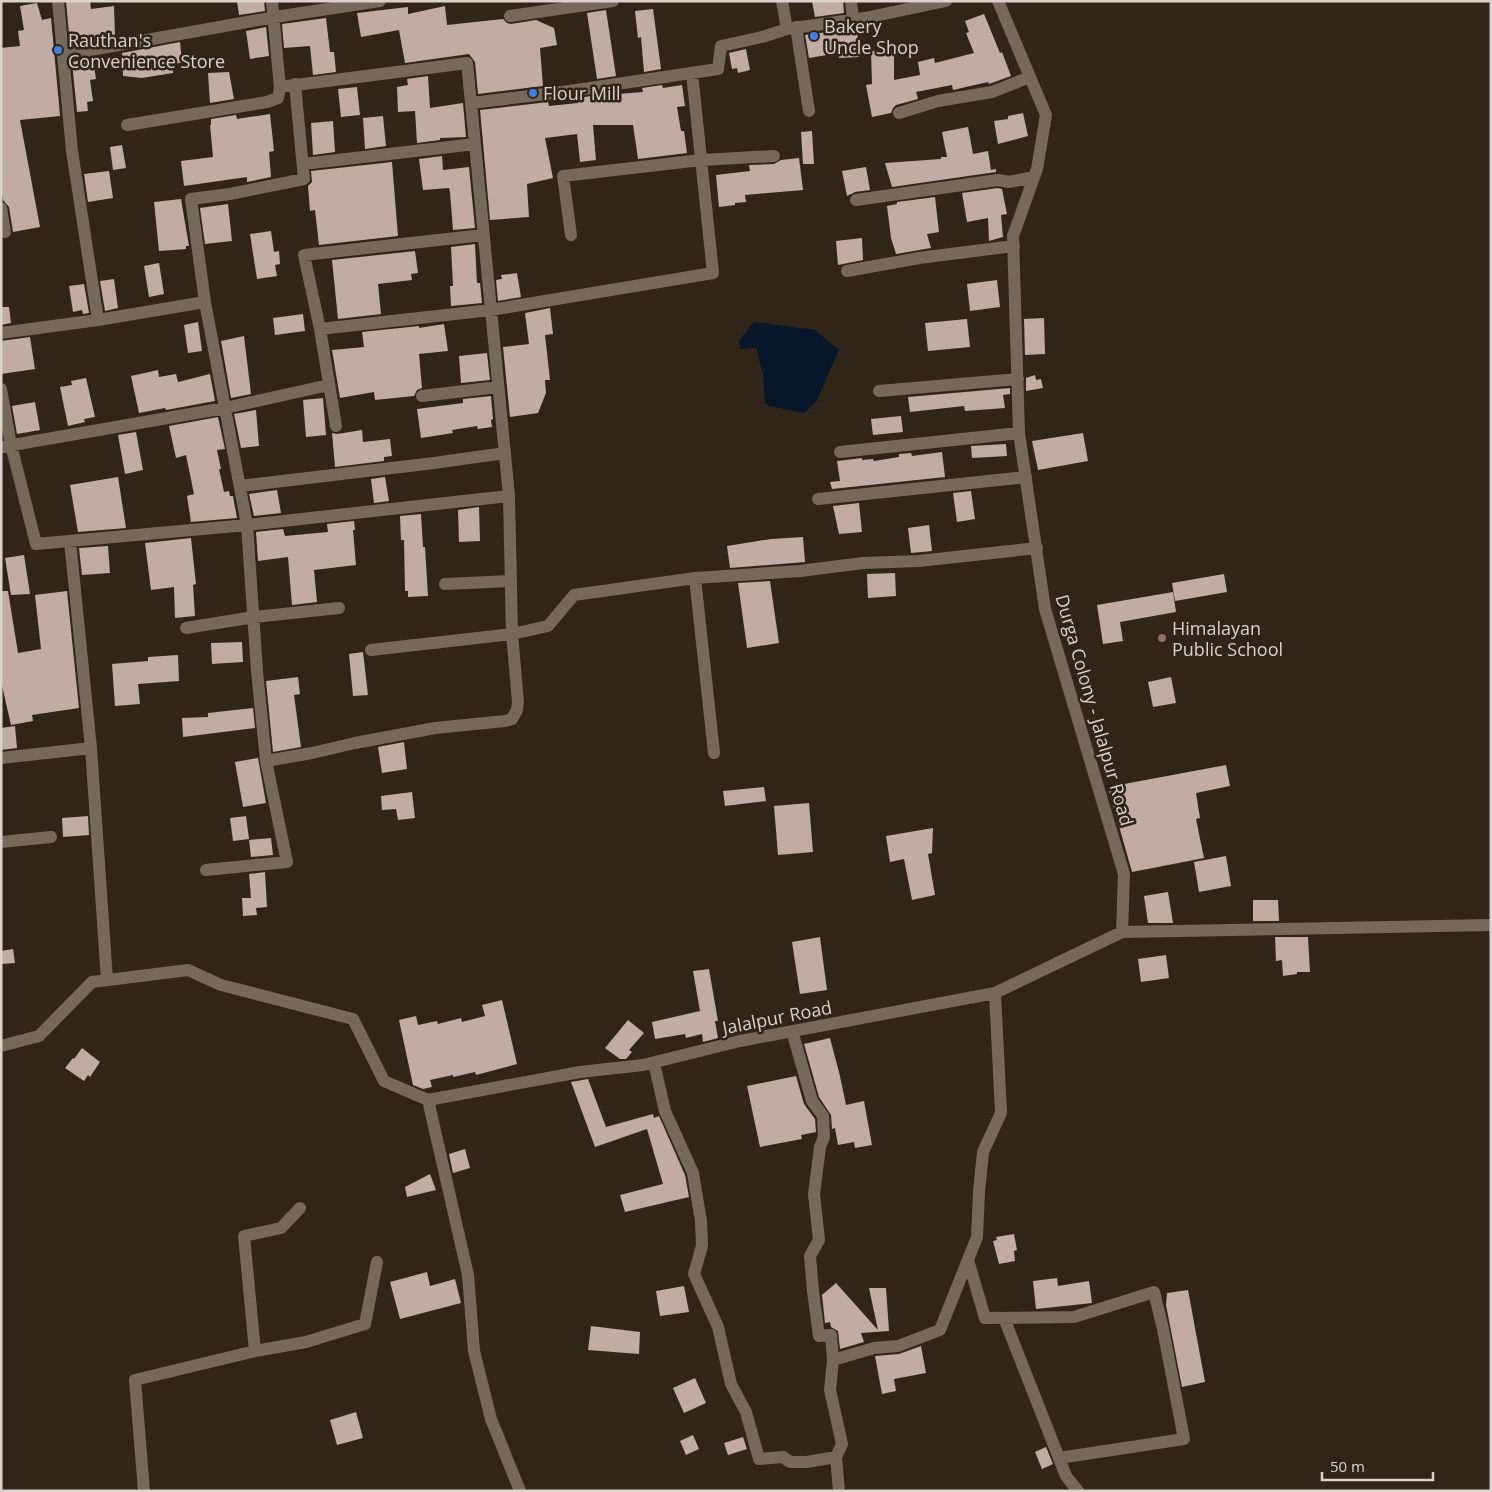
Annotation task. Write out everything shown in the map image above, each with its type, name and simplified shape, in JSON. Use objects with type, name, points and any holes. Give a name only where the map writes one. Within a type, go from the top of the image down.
[{"type":"street","points":[[58,1],[72,151],[98,320]]},
{"type":"street","points":[[127,125],[267,102],[278,98],[280,88],[275,17],[272,1]]},
{"type":"street","points":[[63,54],[275,17],[380,1]]},
{"type":"street","points":[[510,16],[612,1]]},
{"type":"street","points":[[782,1],[792,28],[809,111]]},
{"type":"street","points":[[851,1],[853,20]]},
{"type":"street","points":[[471,103],[563,92],[718,69],[720,46],[792,28],[853,20],[925,3],[946,1]]},
{"type":"street","name":"Durga Colony - Jalalpur Road","points":[[998,1],[1046,115],[1037,169],[1013,236],[1019,433],[1045,609],[1124,874],[1122,932]]},
{"type":"street","points":[[266,761],[435,728],[505,721],[512,719],[517,710],[518,702],[512,634],[509,496],[467,63],[295,84],[280,88]]},
{"type":"street","points":[[320,329],[490,310],[714,273],[692,73]]},
{"type":"street","points":[[899,112],[938,101],[992,92],[1030,77]]},
{"type":"street","points":[[206,870],[287,862],[266,761],[257,671],[247,526],[206,302],[191,199],[230,194],[304,179],[295,84]]},
{"type":"street","points":[[303,164],[475,144]]},
{"type":"street","points":[[571,235],[563,176],[701,160],[774,156]]},
{"type":"street","points":[[856,200],[998,180],[1009,182],[1034,177]]},
{"type":"street","points":[[1,208],[5,232]]},
{"type":"street","points":[[336,426],[320,329],[304,255],[483,235]]},
{"type":"street","points":[[847,272],[919,258],[1014,246]]},
{"type":"street","points":[[1,333],[98,320],[206,302]]},
{"type":"street","points":[[879,392],[1018,379]]},
{"type":"street","points":[[6,446],[225,408],[329,385]]},
{"type":"street","points":[[422,396],[498,387]]},
{"type":"street","points":[[2,397],[6,446],[36,544],[247,526],[509,496]]},
{"type":"street","points":[[840,452],[1019,433]]},
{"type":"street","points":[[240,486],[434,463],[505,452]]},
{"type":"street","points":[[818,499],[1026,477]]},
{"type":"street","points":[[70,541],[91,748],[107,980]]},
{"type":"street","points":[[370,650],[512,634],[548,626],[574,595],[695,578],[800,571],[863,563],[919,561],[1037,548]]},
{"type":"street","points":[[695,578],[714,753]]},
{"type":"street","points":[[445,584],[511,581]]},
{"type":"street","points":[[186,628],[254,617],[339,608]]},
{"type":"street","points":[[1,758],[91,748]]},
{"type":"street","points":[[1,842],[51,837]]},
{"type":"street","points":[[1122,932],[1491,925]]},
{"type":"street","name":"Jalalpur Road","points":[[428,1100],[580,1072],[654,1063],[740,1041],[995,993],[1122,932]]},
{"type":"street","points":[[1,1046],[39,1036],[92,982],[188,970],[221,985],[353,1018],[384,1081],[428,1100],[468,1275],[474,1351],[491,1419],[520,1491]]},
{"type":"street","points":[[833,1360],[874,1348],[898,1346],[940,1330],[977,1237],[983,1152],[1001,1113],[995,993]]},
{"type":"street","points":[[794,1038],[812,1101],[823,1116],[824,1137],[820,1147],[814,1194],[818,1240],[810,1256],[819,1336],[831,1335],[833,1360],[830,1390],[842,1444],[836,1457],[839,1491]]},
{"type":"street","points":[[654,1063],[665,1111],[693,1173],[701,1220],[702,1246],[694,1274],[718,1327],[731,1384],[746,1412],[759,1459],[783,1457],[790,1462],[807,1462],[836,1457]]},
{"type":"street","points":[[255,1350],[244,1236],[281,1228],[300,1208]]},
{"type":"street","points":[[968,1260],[985,1318],[1074,1317],[1154,1292],[1164,1330],[1184,1439],[1059,1458]]},
{"type":"street","points":[[144,1491],[136,1380],[255,1350],[306,1342],[365,1324],[377,1262]]},
{"type":"street","points":[[1004,1318],[1066,1476],[1078,1491]]},
{"type":"water","points":[[754,322],[815,330],[839,350],[816,402],[804,413],[769,406],[765,403],[763,375],[756,348],[740,349],[739,341]]},
{"type":"building","points":[[66,1],[90,1],[91,9],[114,6],[115,37],[95,38],[96,41],[70,45]]},
{"type":"building","points":[[237,1],[264,1],[265,11],[239,15]]},
{"type":"building","points":[[812,1],[843,1],[844,13],[815,17]]},
{"type":"building","points":[[37,3],[42,20],[51,18],[60,116],[20,120],[40,227],[13,232],[9,207],[3,200],[1,189],[1,48],[20,46],[18,31],[24,30],[20,6]]},
{"type":"building","points":[[445,6],[447,25],[503,19],[511,24],[536,20],[554,28],[557,45],[540,48],[543,86],[478,94],[475,62],[469,54],[405,63],[399,30],[361,37],[357,13],[408,7],[408,14]]},
{"type":"building","points":[[653,9],[661,69],[644,72],[641,37],[638,38],[635,11]]},
{"type":"building","points":[[606,10],[616,76],[597,79],[587,13]]},
{"type":"building","points":[[984,14],[1011,76],[989,84],[988,82],[953,90],[952,85],[916,92],[918,99],[896,105],[891,113],[872,117],[866,85],[872,84],[871,51],[894,50],[894,80],[920,75],[918,62],[934,58],[935,63],[974,53],[966,33],[969,32],[965,21]]},
{"type":"building","points":[[326,18],[330,52],[334,52],[336,72],[313,75],[310,46],[284,48],[282,24]]},
{"type":"building","points":[[266,27],[269,56],[250,59],[246,31]]},
{"type":"building","points":[[857,28],[859,57],[839,58],[839,53],[809,58],[805,35]]},
{"type":"building","points":[[180,42],[182,62],[173,65],[173,73],[142,78],[123,76],[122,53]]},
{"type":"building","points":[[746,49],[750,70],[738,73],[737,68],[732,69],[729,53]]},
{"type":"building","points":[[93,58],[96,79],[90,80],[93,101],[87,102],[88,111],[77,112],[72,62]]},
{"type":"building","points":[[229,72],[234,99],[210,103],[208,73]]},
{"type":"building","points":[[428,76],[430,108],[463,103],[466,137],[440,138],[440,140],[417,143],[415,111],[398,112],[397,87],[408,85],[407,79]]},
{"type":"building","points":[[662,85],[663,88],[682,85],[685,106],[677,107],[681,131],[684,131],[687,153],[638,159],[633,125],[593,125],[596,160],[580,162],[577,134],[545,138],[553,178],[527,184],[529,217],[490,220],[480,110],[548,102],[549,106],[578,103],[578,98],[618,92],[618,94],[643,92],[642,88]]},
{"type":"building","points":[[357,87],[360,115],[341,117],[338,89]]},
{"type":"building","points":[[1023,113],[1028,136],[998,144],[994,121],[1008,119],[1008,116]]},
{"type":"building","points":[[270,114],[274,151],[269,152],[271,177],[247,182],[247,177],[184,186],[181,161],[213,157],[211,119],[236,115],[237,119]]},
{"type":"building","points":[[383,116],[386,146],[365,149],[363,118]]},
{"type":"building","points":[[333,121],[335,152],[313,155],[311,123]]},
{"type":"building","points":[[968,127],[973,154],[988,151],[991,170],[996,169],[996,172],[892,187],[885,163],[947,157],[942,132]]},
{"type":"building","points":[[812,131],[814,164],[803,164],[801,132]]},
{"type":"building","points":[[122,145],[126,168],[113,170],[110,147]]},
{"type":"building","points":[[442,156],[443,170],[469,167],[475,228],[453,230],[449,188],[423,190],[419,159]]},
{"type":"building","points":[[799,158],[803,190],[745,195],[746,202],[719,207],[716,175],[750,171],[749,165],[774,164],[781,160]]},
{"type":"building","points":[[392,162],[398,236],[319,245],[315,210],[310,211],[308,186],[312,182],[311,171]]},
{"type":"building","points":[[866,167],[870,190],[855,192],[847,196],[842,171]]},
{"type":"building","points":[[109,171],[113,198],[88,202],[84,174]]},
{"type":"building","points":[[1002,189],[1007,214],[1001,215],[1003,237],[989,241],[988,218],[967,222],[962,193]]},
{"type":"building","points":[[935,197],[939,232],[927,234],[931,248],[896,254],[891,238],[887,206],[897,204],[897,202]]},
{"type":"building","points":[[181,199],[189,246],[186,246],[186,249],[159,251],[154,202]]},
{"type":"building","points":[[228,204],[232,241],[205,244],[200,208]]},
{"type":"building","points":[[271,231],[274,252],[279,251],[280,264],[275,265],[277,276],[257,279],[250,234]]},
{"type":"building","points":[[862,238],[863,260],[838,265],[836,241]]},
{"type":"building","points":[[475,244],[477,283],[480,283],[482,303],[451,306],[450,286],[453,286],[451,247]]},
{"type":"building","points":[[415,251],[418,273],[411,274],[412,280],[378,284],[381,314],[338,319],[332,260]]},
{"type":"building","points":[[159,263],[164,294],[149,297],[144,266]]},
{"type":"building","points":[[517,273],[521,297],[498,301],[496,280],[502,279],[501,275]]},
{"type":"building","points":[[114,279],[118,308],[105,311],[100,281]]},
{"type":"building","points":[[997,280],[1000,307],[970,311],[967,284]]},
{"type":"building","points":[[84,284],[89,313],[83,314],[82,310],[73,312],[69,286]]},
{"type":"building","points":[[1,307],[9,307],[11,323],[1,325]]},
{"type":"building","points":[[550,308],[553,334],[545,335],[550,380],[545,380],[546,393],[538,413],[510,417],[503,347],[529,344],[525,313]]},
{"type":"building","points":[[303,314],[305,331],[275,335],[273,318]]},
{"type":"building","points":[[1044,318],[1045,354],[1025,355],[1024,319]]},
{"type":"building","points":[[967,319],[970,347],[928,351],[925,323]]},
{"type":"building","points":[[198,322],[202,351],[188,353],[184,325]]},
{"type":"building","points":[[444,324],[448,351],[419,354],[422,388],[417,390],[414,396],[375,400],[374,392],[340,398],[332,350],[364,347],[362,332],[419,326],[419,328]]},
{"type":"building","points":[[244,336],[251,394],[231,398],[221,341]]},
{"type":"building","points":[[30,337],[35,369],[1,374],[1,341]]},
{"type":"building","points":[[487,353],[490,380],[461,383],[459,356]]},
{"type":"building","points":[[158,370],[159,377],[176,374],[178,382],[210,374],[215,401],[139,413],[131,376]]},
{"type":"building","points":[[1035,375],[1036,380],[1041,379],[1043,388],[1026,391],[1026,378]]},
{"type":"building","points":[[86,378],[95,417],[84,419],[85,422],[68,426],[60,387],[72,385],[71,381]]},
{"type":"building","points":[[1010,388],[1010,394],[1003,395],[1005,408],[965,411],[964,406],[910,412],[908,397]]},
{"type":"building","points":[[491,396],[492,427],[478,429],[477,426],[452,430],[453,433],[421,438],[417,409],[463,403],[463,399]]},
{"type":"building","points":[[323,398],[326,435],[306,437],[303,400]]},
{"type":"building","points":[[35,402],[40,430],[17,434],[12,406]]},
{"type":"building","points":[[256,410],[259,446],[241,448],[234,414]]},
{"type":"building","points":[[901,416],[903,432],[873,435],[871,419]]},
{"type":"building","points":[[218,417],[225,449],[217,450],[221,469],[219,469],[224,492],[229,491],[230,496],[233,496],[237,518],[191,522],[187,496],[194,494],[186,455],[176,458],[169,426]]},
{"type":"building","points":[[362,430],[363,442],[390,439],[392,456],[384,457],[384,461],[335,467],[332,433]]},
{"type":"building","points":[[136,432],[143,470],[125,474],[118,435]]},
{"type":"building","points":[[1083,433],[1088,461],[1038,470],[1032,441]]},
{"type":"building","points":[[1006,444],[1007,456],[972,458],[971,446]]},
{"type":"building","points":[[942,452],[945,477],[832,489],[830,482],[840,481],[837,461],[862,458],[862,460],[873,459],[874,461],[899,457],[899,454],[911,453],[912,456]]},
{"type":"building","points":[[118,477],[126,528],[78,532],[70,485]]},
{"type":"building","points":[[385,477],[389,501],[374,503],[371,479]]},
{"type":"building","points":[[277,490],[281,513],[254,516],[249,494]]},
{"type":"building","points":[[971,491],[975,519],[957,522],[953,493]]},
{"type":"building","points":[[859,503],[862,532],[839,534],[833,506]]},
{"type":"building","points":[[479,507],[480,541],[459,542],[458,510]]},
{"type":"building","points":[[421,514],[428,596],[408,597],[408,591],[405,591],[404,540],[401,540],[400,516]]},
{"type":"building","points":[[354,521],[356,565],[314,570],[317,602],[292,605],[288,557],[258,561],[256,532],[283,529],[285,536],[328,532],[327,524]]},
{"type":"building","points":[[929,525],[932,551],[911,553],[908,528]]},
{"type":"building","points":[[803,537],[805,562],[730,568],[727,546],[771,539]]},
{"type":"building","points":[[191,538],[196,584],[193,585],[195,616],[175,618],[174,587],[151,590],[145,543]]},
{"type":"building","points":[[108,546],[110,573],[82,575],[79,548]]},
{"type":"building","points":[[24,555],[30,594],[11,595],[5,558]]},
{"type":"building","points":[[895,573],[896,596],[868,598],[867,574]]},
{"type":"building","points":[[1224,574],[1227,592],[1175,601],[1172,583]]},
{"type":"building","points":[[770,581],[779,643],[747,648],[738,583]]},
{"type":"building","points":[[1,591],[8,591],[18,653],[41,649],[35,595],[67,591],[79,708],[32,715],[33,721],[11,725],[1,681]]},
{"type":"building","name":"Himalayan Public School","points":[[1173,592],[1176,612],[1120,622],[1123,641],[1103,644],[1097,605]]},
{"type":"building","points":[[242,642],[243,662],[212,664],[211,643]]},
{"type":"building","points":[[363,652],[368,695],[353,696],[349,654]]},
{"type":"building","points":[[178,655],[179,681],[138,684],[140,704],[115,706],[112,664],[148,661],[148,657]]},
{"type":"building","points":[[298,677],[300,694],[294,695],[301,747],[273,752],[266,681]]},
{"type":"building","points":[[1171,677],[1176,703],[1153,707],[1148,682]]},
{"type":"building","points":[[253,708],[255,728],[183,737],[182,718],[208,717],[208,713]]},
{"type":"building","points":[[15,726],[17,748],[1,750],[1,728]]},
{"type":"building","points":[[404,742],[407,769],[382,773],[378,747]]},
{"type":"building","points":[[258,758],[266,803],[243,807],[235,762]]},
{"type":"building","points":[[1226,765],[1230,786],[1196,793],[1200,818],[1196,819],[1204,858],[1132,872],[1108,787]]},
{"type":"building","points":[[764,787],[766,801],[725,806],[723,791]]},
{"type":"building","points":[[412,792],[415,818],[398,820],[396,809],[382,810],[381,796]]},
{"type":"building","points":[[809,803],[813,852],[778,855],[774,806]]},
{"type":"building","points":[[88,816],[89,835],[63,837],[62,818]]},
{"type":"building","points":[[246,816],[249,839],[233,841],[230,818]]},
{"type":"building","points":[[933,828],[932,853],[928,854],[935,895],[912,900],[904,859],[890,862],[886,836]]},
{"type":"building","points":[[271,838],[273,855],[251,857],[249,840]]},
{"type":"building","points":[[1226,856],[1231,886],[1199,892],[1194,862]]},
{"type":"building","points":[[265,872],[267,907],[256,908],[257,915],[243,916],[242,898],[251,898],[249,874]]},
{"type":"building","points":[[1168,892],[1173,923],[1148,923],[1144,896]]},
{"type":"building","points":[[1253,900],[1278,900],[1279,921],[1253,921]]},
{"type":"building","points":[[820,937],[827,990],[800,994],[792,942]]},
{"type":"building","points":[[1275,937],[1308,937],[1310,972],[1297,972],[1297,974],[1283,976],[1282,960],[1276,961]]},
{"type":"building","points":[[13,949],[15,963],[1,964],[1,951]]},
{"type":"building","points":[[1166,955],[1169,978],[1141,982],[1138,959]]},
{"type":"building","points":[[709,969],[718,1021],[715,1021],[718,1038],[703,1042],[702,1034],[686,1038],[685,1034],[655,1039],[652,1022],[700,1011],[693,971]]},
{"type":"building","points":[[502,1000],[517,1064],[476,1075],[475,1072],[430,1080],[432,1087],[423,1089],[413,1085],[399,1020],[416,1016],[418,1025],[437,1021],[438,1024],[461,1018],[462,1022],[485,1016],[482,1005]]},
{"type":"building","points":[[628,1020],[644,1033],[629,1050],[632,1052],[626,1059],[620,1059],[605,1048]]},
{"type":"building","points":[[830,1038],[846,1105],[864,1101],[872,1145],[855,1148],[854,1142],[838,1145],[835,1128],[832,1129],[831,1115],[819,1097],[804,1044]]},
{"type":"building","points":[[82,1048],[100,1062],[90,1077],[88,1075],[84,1081],[65,1068]]},
{"type":"building","points":[[796,1076],[804,1104],[815,1119],[816,1132],[801,1135],[802,1139],[760,1147],[747,1086]]},
{"type":"building","points":[[588,1079],[606,1127],[653,1114],[654,1118],[659,1116],[685,1175],[689,1197],[625,1212],[620,1195],[663,1184],[647,1129],[595,1147],[571,1082]]},
{"type":"building","points":[[465,1149],[470,1168],[453,1173],[449,1154]]},
{"type":"building","points":[[430,1174],[436,1190],[407,1197],[405,1187]]},
{"type":"building","points":[[1014,1234],[1017,1250],[1014,1251],[1015,1261],[999,1264],[993,1241],[997,1240],[996,1237]]},
{"type":"building","points":[[427,1272],[430,1286],[455,1279],[461,1303],[400,1319],[390,1282]]},
{"type":"building","points":[[1057,1278],[1058,1286],[1089,1281],[1092,1303],[1036,1309],[1033,1281]]},
{"type":"building","points":[[836,1283],[878,1330],[869,1288],[886,1288],[889,1331],[861,1333],[864,1342],[840,1349],[838,1331],[831,1327],[830,1322],[825,1323],[822,1295]]},
{"type":"building","points":[[684,1286],[689,1312],[660,1316],[656,1291]]},
{"type":"building","points":[[1188,1290],[1205,1382],[1182,1387],[1166,1305],[1167,1293]]},
{"type":"building","points":[[591,1326],[640,1332],[639,1354],[588,1350]]},
{"type":"building","points":[[921,1346],[926,1373],[894,1379],[896,1391],[882,1394],[875,1356],[899,1354]]},
{"type":"building","points":[[695,1378],[706,1403],[684,1413],[673,1388]]},
{"type":"building","points":[[356,1412],[363,1438],[337,1445],[330,1420]]},
{"type":"building","points":[[693,1435],[699,1449],[686,1455],[680,1441]]},
{"type":"building","points":[[743,1437],[747,1449],[728,1455],[724,1443]]},
{"type":"building","points":[[1046,1447],[1053,1464],[1042,1469],[1035,1452]]},
{"type":"place","name":"Bakery Uncle Shop","points":[[814,36]]},
{"type":"place","name":"Rauthan's Convenience Store","points":[[58,50]]},
{"type":"place","name":"Flour Mill","points":[[533,93]]},
{"type":"place","name":"Himalayan Public School","points":[[1162,638]]}]
